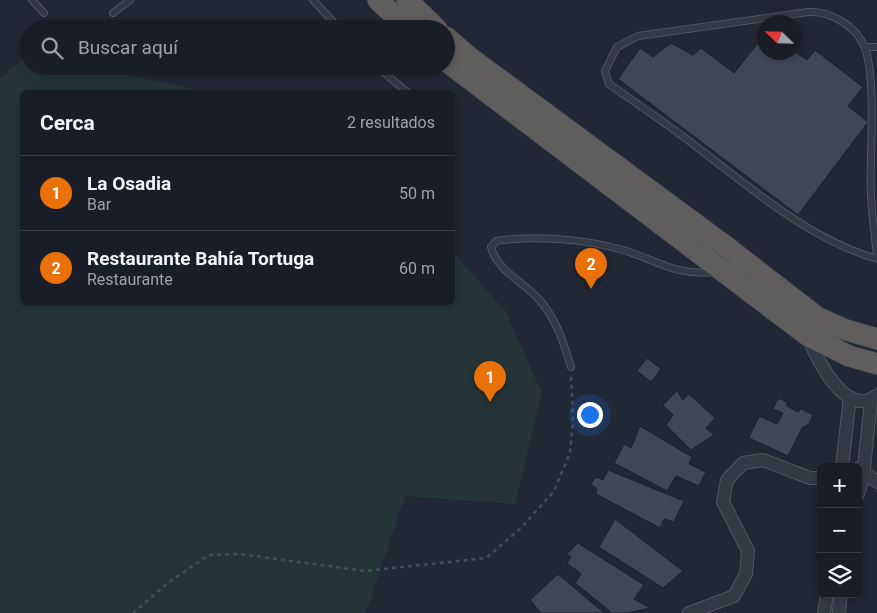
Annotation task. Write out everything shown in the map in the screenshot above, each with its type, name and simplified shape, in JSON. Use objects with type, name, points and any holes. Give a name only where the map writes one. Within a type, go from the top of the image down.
[{"type":"highway","points":[[378,0],[399,20]]},
{"type":"highway","points":[[407,0],[428,20]]},
{"type":"highway","points":[[455,45],[724,244],[817,317],[844,329],[877,339]]},
{"type":"highway","points":[[455,68],[807,335],[848,356],[877,364]]},
{"type":"street","points":[[807,335],[822,368],[834,385],[860,402],[874,397]]},
{"type":"street","points":[[842,463],[850,397]]},
{"type":"street","points":[[858,463],[874,397]]},
{"type":"street","points":[[689,613],[734,596],[746,574],[748,551],[723,502],[727,480],[743,463],[763,460],[810,478],[817,478]]},
{"type":"street","points":[[862,472],[877,482],[862,491]]},
{"type":"street","points":[[824,613],[826,598]]},
{"type":"street","points":[[839,613],[841,598]]},
{"type":"lane","points":[[32,0],[44,14]]},
{"type":"lane","points":[[113,12],[130,0]]},
{"type":"lane","points":[[314,0],[332,20]]},
{"type":"lane","points":[[822,11],[844,22],[865,47],[872,76],[871,195],[877,258],[860,254],[793,220],[688,140],[609,84],[605,71],[617,47],[638,36],[808,12],[822,11]]},
{"type":"lane","points":[[865,47],[877,47]]},
{"type":"lane","points":[[387,75],[405,90]]},
{"type":"lane","points":[[571,367],[560,331],[542,302],[494,258],[491,247],[496,241],[568,240],[624,251],[676,271],[694,274],[724,271]]},
{"type":"path","points":[[133,613],[169,582],[209,555],[240,554],[365,571],[486,558],[522,527],[554,491],[570,452],[573,418],[571,367]]},
{"type":"shaded area","points":[[20,62],[20,75],[129,75],[200,90],[20,90],[20,305],[455,305],[455,254],[506,312],[542,393],[515,504],[405,496],[366,613],[0,613],[0,78]]},
{"type":"building","points":[[671,43],[693,55],[701,48],[734,73],[757,44],[757,60],[802,60],[802,57],[807,60],[815,50],[863,87],[848,106],[868,122],[798,215],[618,79],[640,48],[653,57]]},
{"type":"building","points":[[647,358],[661,369],[651,382],[637,371]]},
{"type":"building","points":[[677,391],[683,400],[689,394],[715,418],[706,428],[714,435],[691,450],[666,425],[673,415],[663,405]]},
{"type":"building","points":[[778,398],[787,402],[787,406],[798,412],[801,409],[813,415],[809,424],[802,428],[788,456],[749,438],[759,416],[777,424],[783,413],[773,409]]},
{"type":"building","points":[[640,426],[692,457],[689,464],[706,472],[699,486],[676,476],[667,491],[614,463],[624,444],[631,448]]},
{"type":"building","points":[[608,470],[684,501],[674,522],[664,519],[660,528],[596,494],[597,489],[591,484],[596,477],[603,480]]},
{"type":"building","points":[[615,519],[683,571],[663,588],[599,547]]},
{"type":"building","points":[[578,543],[644,585],[634,599],[650,608],[627,613],[612,613],[575,583],[581,574],[567,563],[571,557],[567,554]]},
{"type":"building","points":[[558,574],[604,613],[541,613],[530,600]]},
{"type":"place","name":"Restaurante Bahía Tortuga","points":[[591,289]]},
{"type":"place","name":"La Osadia","points":[[490,402]]}]
